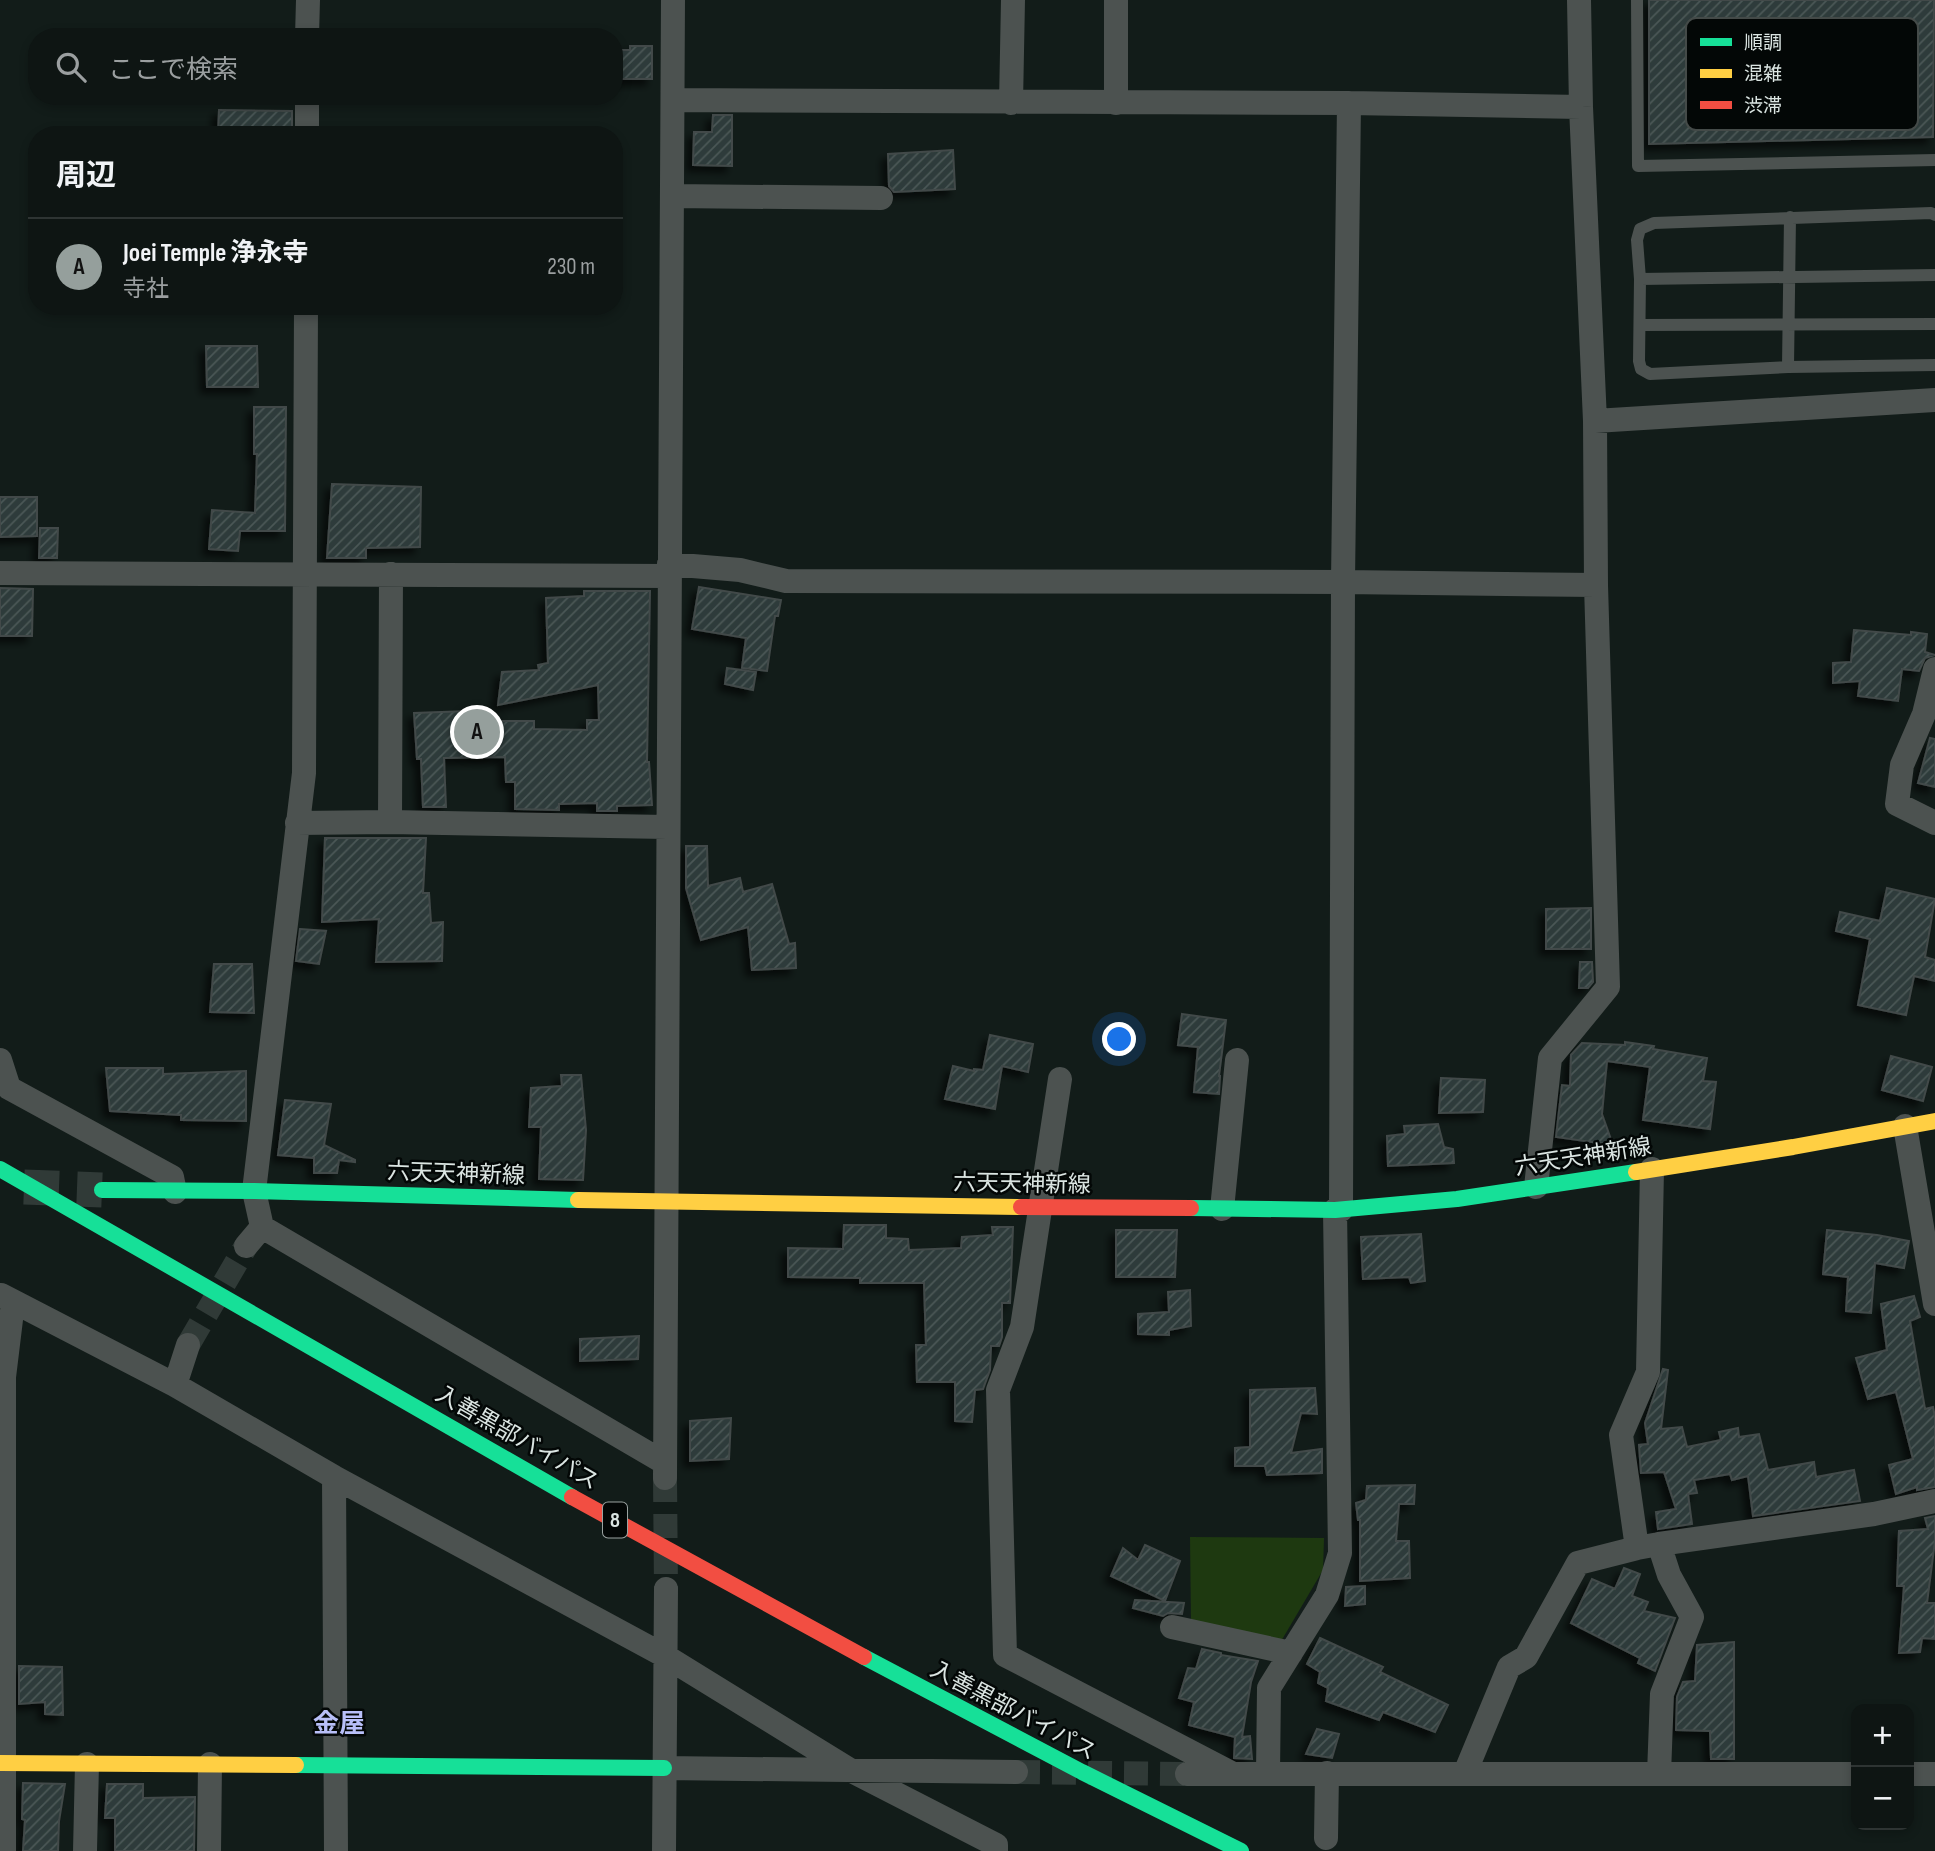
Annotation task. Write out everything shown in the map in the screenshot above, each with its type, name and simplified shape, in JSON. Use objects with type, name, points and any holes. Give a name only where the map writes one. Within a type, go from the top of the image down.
[{"type":"main road","name":"六天天神新線","points":[[102,1190],[254,1191],[666,1203],[1338,1210],[1457,1199],[1652,1169],[1905,1126],[1934,1116]]},
{"type":"main road","name":"入善黒部バイパス","points":[[0,1169],[782,1615],[1084,1774],[1241,1851]]},
{"type":"main road","points":[[2,1764],[664,1768]]},
{"type":"street","points":[[307,0],[307,28]]},
{"type":"street","points":[[306,315],[304,773],[254,1191],[254,1237],[665,1470],[673,0]]},
{"type":"street","points":[[1011,103],[1013,0]]},
{"type":"street","points":[[1115,0],[1116,103]]},
{"type":"street","points":[[1536,1187],[1550,1058],[1608,987],[1596,585],[1595,421],[1578,0]]},
{"type":"street","points":[[673,100],[1349,103],[1581,107]]},
{"type":"street","points":[[1268,1773],[1269,1688],[1327,1595],[1340,1553],[1338,1210],[1349,103]]},
{"type":"street","points":[[307,105],[307,126]]},
{"type":"street","points":[[672,196],[881,198]]},
{"type":"street","points":[[1595,421],[1935,400]]},
{"type":"street","points":[[0,573],[391,574],[740,570],[786,581],[1596,585]]},
{"type":"street","points":[[390,822],[391,574]]},
{"type":"street","points":[[1935,669],[1924,714],[1902,765],[1897,804],[1935,823]]},
{"type":"street","points":[[298,823],[667,827]]},
{"type":"street","points":[[0,1060],[5,1086],[172,1177],[175,1192]]},
{"type":"street","points":[[1222,1209],[1237,1060]]},
{"type":"street","points":[[1060,1079],[1022,1326],[998,1390],[1005,1655],[1233,1774]]},
{"type":"street","points":[[1905,1126],[1935,1304]]},
{"type":"street","points":[[1652,1169],[1648,1372],[1621,1435],[1648,1546],[1669,1575],[1692,1617],[1661,1694],[1659,1774]]},
{"type":"street","points":[[4,1851],[4,1377],[7,1299],[175,1385],[334,1477],[665,1656],[850,1770],[996,1845],[996,1851]]},
{"type":"street","points":[[175,1385],[188,1345]]},
{"type":"street","points":[[334,1477],[336,1851]]},
{"type":"street","points":[[1465,1773],[1509,1667],[1525,1657],[1578,1563],[1648,1546],[1874,1514],[1935,1500]]},
{"type":"street","points":[[664,1851],[666,1589]]},
{"type":"street","points":[[1172,1627],[1291,1653]]},
{"type":"street","points":[[85,1851],[87,1764]]},
{"type":"street","points":[[209,1851],[211,1764]]},
{"type":"street","points":[[664,1768],[1017,1772]]},
{"type":"street","points":[[1326,1838],[1327,1773]]},
{"type":"street","points":[[1187,1774],[1851,1774]]},
{"type":"street","points":[[1914,1774],[1935,1774]]},
{"type":"lane","points":[[1637,0],[1638,166],[1935,160]]},
{"type":"lane","points":[[1935,215],[1790,217],[1654,223],[1640,229],[1637,240],[1640,369],[1650,374],[1788,367],[1935,365]]},
{"type":"lane","points":[[1788,367],[1790,217]]},
{"type":"lane","points":[[1640,279],[1935,275]]},
{"type":"lane","points":[[1640,325],[1935,324]]},
{"type":"green space","points":[[1190,1537],[1324,1538],[1323,1570],[1280,1643],[1191,1622]]},
{"type":"building","points":[[1649,0],[1934,0],[1933,137],[1649,144]]},
{"type":"building","points":[[630,46],[652,46],[652,79],[623,79],[623,50],[630,50]]},
{"type":"building","points":[[219,110],[292,111],[292,126],[218,126]]},
{"type":"building","points":[[713,115],[732,115],[732,166],[693,165],[694,132],[712,132]]},
{"type":"building","points":[[953,150],[955,189],[894,192],[889,186],[888,154]]},
{"type":"building","points":[[206,346],[257,346],[258,387],[207,387]]},
{"type":"building","points":[[254,407],[286,407],[285,531],[240,531],[238,551],[209,549],[212,510],[255,513],[257,454],[254,454]]},
{"type":"building","points":[[332,484],[421,487],[420,547],[366,548],[366,558],[327,558]]},
{"type":"building","points":[[0,497],[37,497],[37,536],[0,537]]},
{"type":"building","points":[[40,528],[58,528],[57,558],[39,558]]},
{"type":"building","points":[[699,587],[781,600],[778,616],[775,616],[767,671],[742,668],[746,638],[692,629]]},
{"type":"building","points":[[0,588],[33,589],[32,636],[0,636]]},
{"type":"building","points":[[584,591],[650,591],[647,762],[652,805],[617,806],[617,811],[597,811],[597,803],[559,804],[559,810],[515,809],[515,782],[506,782],[505,757],[444,758],[446,807],[423,807],[421,759],[417,759],[414,713],[469,711],[470,721],[534,721],[534,729],[587,730],[587,720],[599,720],[598,685],[498,705],[502,672],[539,670],[538,665],[548,663],[546,598],[584,596]]},
{"type":"building","points":[[1854,630],[1927,634],[1925,652],[1935,655],[1925,658],[1919,671],[1902,669],[1898,701],[1858,696],[1860,681],[1833,683],[1833,663],[1851,662]]},
{"type":"building","points":[[727,668],[756,672],[753,690],[725,684]]},
{"type":"building","points":[[1930,738],[1935,739],[1935,787],[1918,783]]},
{"type":"building","points":[[325,838],[426,838],[423,893],[429,893],[431,923],[443,922],[442,961],[376,962],[379,919],[322,922]]},
{"type":"building","points":[[686,846],[707,846],[708,886],[740,878],[743,892],[772,884],[789,944],[795,943],[796,968],[752,970],[748,927],[701,940],[686,888]]},
{"type":"building","points":[[1887,888],[1935,899],[1925,957],[1935,960],[1935,981],[1914,976],[1906,1015],[1858,1005],[1870,939],[1836,931],[1840,912],[1880,921]]},
{"type":"building","points":[[1591,908],[1591,949],[1546,949],[1546,909]]},
{"type":"building","points":[[300,929],[326,931],[319,964],[296,961]]},
{"type":"building","points":[[1580,962],[1592,962],[1593,982],[1588,988],[1579,988]]},
{"type":"building","points":[[214,964],[252,964],[254,1013],[210,1012]]},
{"type":"building","points":[[1182,1014],[1226,1020],[1219,1094],[1194,1092],[1198,1047],[1178,1045]]},
{"type":"building","points":[[990,1035],[1033,1044],[1028,1072],[1002,1066],[995,1109],[945,1099],[953,1066],[974,1071],[983,1070]]},
{"type":"building","points":[[1625,1042],[1707,1058],[1703,1081],[1716,1082],[1710,1129],[1643,1120],[1650,1067],[1607,1061],[1602,1114],[1613,1145],[1556,1137],[1562,1085],[1570,1086],[1571,1055],[1582,1043],[1625,1045]]},
{"type":"building","points":[[1891,1056],[1932,1067],[1923,1101],[1882,1090]]},
{"type":"building","points":[[106,1068],[163,1068],[163,1074],[246,1071],[246,1121],[181,1120],[181,1115],[110,1111]]},
{"type":"building","points":[[561,1075],[581,1075],[586,1130],[583,1180],[539,1179],[541,1127],[529,1127],[531,1088],[562,1086]]},
{"type":"building","points":[[1441,1078],[1485,1080],[1483,1112],[1439,1113]]},
{"type":"building","points":[[285,1100],[331,1104],[324,1145],[355,1162],[339,1160],[337,1173],[314,1173],[314,1158],[278,1155]]},
{"type":"building","points":[[1438,1124],[1444,1147],[1453,1149],[1454,1163],[1388,1166],[1387,1136],[1405,1134],[1404,1126]]},
{"type":"building","points":[[844,1225],[886,1225],[886,1238],[908,1239],[909,1250],[961,1248],[962,1237],[993,1235],[992,1227],[1013,1227],[1010,1303],[1002,1303],[1002,1337],[999,1346],[991,1346],[990,1370],[983,1389],[975,1390],[972,1422],[955,1421],[955,1382],[917,1382],[916,1345],[926,1345],[924,1283],[860,1283],[860,1278],[788,1277],[788,1248],[843,1249]]},
{"type":"building","points":[[1116,1230],[1177,1230],[1175,1277],[1116,1277]]},
{"type":"building","points":[[1827,1230],[1909,1241],[1904,1268],[1875,1263],[1871,1313],[1846,1311],[1848,1277],[1823,1274]]},
{"type":"building","points":[[1421,1234],[1425,1281],[1411,1283],[1409,1277],[1363,1279],[1361,1237]]},
{"type":"building","points":[[1190,1290],[1191,1326],[1169,1330],[1169,1335],[1138,1334],[1138,1314],[1169,1312],[1168,1292]]},
{"type":"building","points":[[1914,1296],[1920,1317],[1910,1321],[1925,1409],[1933,1407],[1935,1417],[1935,1487],[1917,1490],[1917,1487],[1896,1494],[1889,1465],[1913,1459],[1896,1392],[1868,1399],[1856,1358],[1887,1350],[1881,1304]]},
{"type":"building","points":[[639,1336],[638,1359],[580,1361],[580,1339]]},
{"type":"building","points":[[1663,1369],[1668,1370],[1661,1429],[1682,1427],[1687,1447],[1721,1440],[1719,1432],[1738,1428],[1739,1437],[1759,1434],[1768,1470],[1814,1462],[1816,1477],[1854,1470],[1860,1501],[1753,1516],[1748,1476],[1732,1480],[1730,1474],[1694,1480],[1697,1493],[1688,1494],[1692,1524],[1658,1529],[1656,1512],[1676,1509],[1664,1472],[1641,1473],[1639,1445],[1648,1444],[1645,1423]]},
{"type":"building","points":[[1315,1388],[1317,1414],[1301,1413],[1291,1453],[1322,1449],[1322,1473],[1267,1475],[1265,1466],[1235,1466],[1235,1448],[1250,1447],[1250,1390]]},
{"type":"building","points":[[731,1418],[729,1459],[690,1461],[690,1421]]},
{"type":"building","points":[[1415,1485],[1414,1504],[1399,1504],[1396,1541],[1409,1541],[1410,1578],[1360,1581],[1360,1520],[1356,1503],[1366,1500],[1367,1486]]},
{"type":"building","points":[[1935,1516],[1935,1541],[1927,1603],[1935,1603],[1935,1639],[1922,1638],[1920,1652],[1899,1653],[1904,1586],[1897,1586],[1899,1531],[1928,1529],[1925,1518]]},
{"type":"building","points":[[1145,1545],[1180,1561],[1165,1601],[1111,1576],[1123,1548],[1138,1560]]},
{"type":"building","points":[[1624,1568],[1640,1574],[1632,1596],[1648,1602],[1644,1611],[1675,1618],[1655,1671],[1638,1663],[1640,1658],[1571,1623],[1592,1579],[1615,1589]]},
{"type":"building","points":[[1365,1586],[1365,1604],[1345,1606],[1346,1587]]},
{"type":"building","points":[[1135,1600],[1184,1603],[1182,1614],[1168,1613],[1163,1616],[1133,1608]]},
{"type":"building","points":[[1320,1638],[1383,1667],[1380,1672],[1448,1705],[1435,1732],[1383,1712],[1379,1720],[1326,1701],[1328,1688],[1318,1683],[1320,1672],[1307,1664]]},
{"type":"building","points":[[1734,1642],[1734,1759],[1711,1759],[1710,1731],[1676,1730],[1677,1697],[1683,1682],[1695,1681],[1697,1645]]},
{"type":"building","points":[[1202,1649],[1258,1661],[1251,1682],[1242,1737],[1250,1736],[1252,1759],[1234,1758],[1235,1737],[1189,1725],[1194,1702],[1179,1698],[1188,1668],[1196,1669]]},
{"type":"building","points":[[19,1666],[62,1667],[63,1715],[45,1714],[45,1702],[19,1704]]},
{"type":"building","points":[[1317,1729],[1339,1734],[1332,1758],[1306,1754]]},
{"type":"building","points":[[23,1783],[65,1784],[59,1821],[58,1851],[23,1851]]},
{"type":"building","points":[[107,1784],[143,1784],[143,1798],[195,1797],[194,1851],[115,1851],[115,1818],[105,1818]]},
{"type":"tunnel","points":[[24,1187],[102,1190]]},
{"type":"tunnel","points":[[188,1345],[246,1246]]},
{"type":"tunnel","points":[[665,1478],[666,1589]]},
{"type":"tunnel","points":[[1016,1772],[1187,1774]]},
{"type":"traffic: fast","points":[[0,1169],[572,1497]]},
{"type":"traffic: fast","points":[[1191,1208],[1335,1210],[1457,1199],[1636,1172]]},
{"type":"traffic: fast","points":[[102,1190],[254,1191],[578,1200]]},
{"type":"traffic: fast","points":[[864,1657],[1082,1772],[1241,1851]]},
{"type":"traffic: fast","points":[[296,1765],[664,1768]]},
{"type":"traffic: slow","points":[[1636,1172],[1935,1121]]},
{"type":"traffic: slow","points":[[578,1200],[1021,1207]]},
{"type":"traffic: slow","points":[[0,1763],[296,1765]]},
{"type":"traffic: jam","points":[[1021,1207],[1191,1208]]},
{"type":"traffic: jam","points":[[572,1497],[864,1657]]},
{"type":"place","name":"Joei Temple 浄永寺","points":[[477,732]]},
{"type":"district","name":"金屋","points":[[339,1724]]}]
